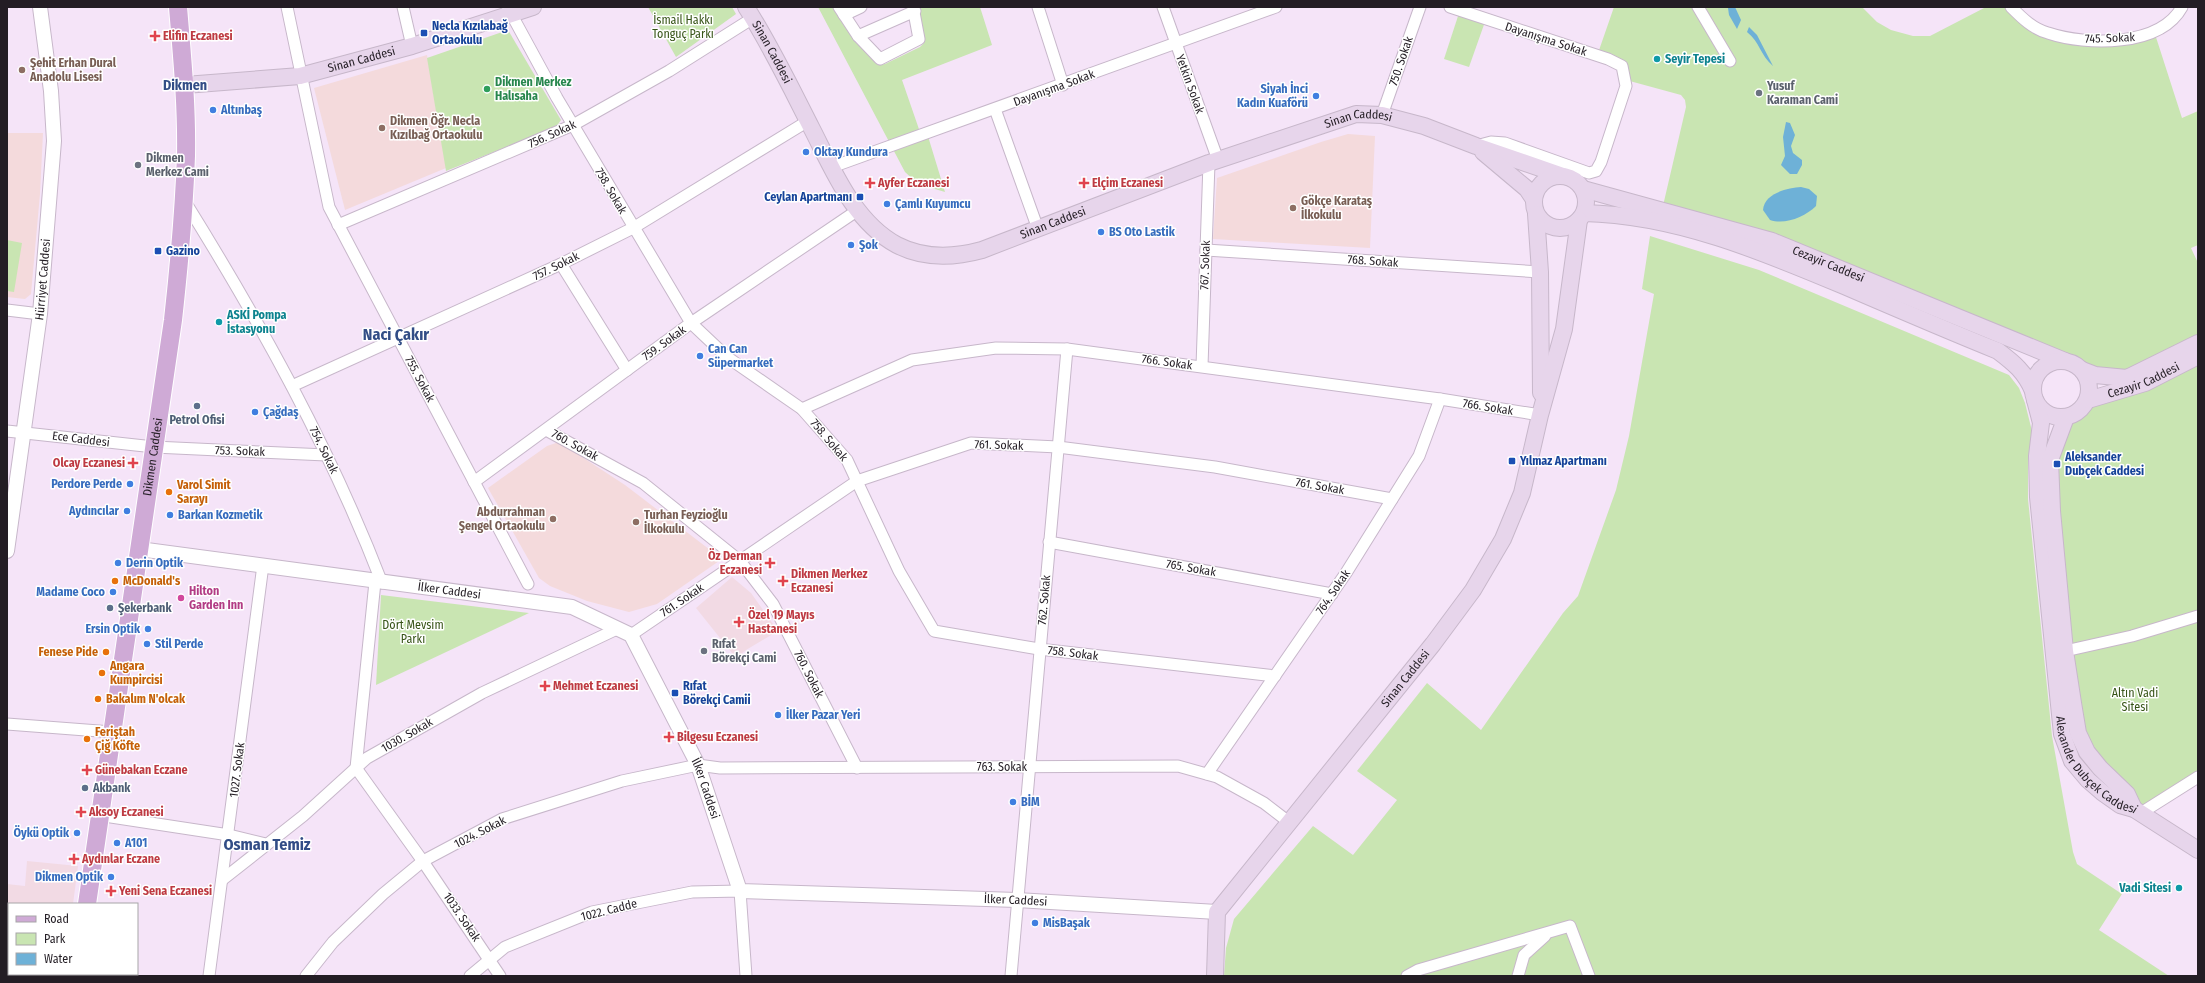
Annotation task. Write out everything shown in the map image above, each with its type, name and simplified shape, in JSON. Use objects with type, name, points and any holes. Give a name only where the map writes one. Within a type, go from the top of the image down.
[{"type":"main road","name":"Dikmen Caddesi","points":[[87,903],[98,814],[112,732],[173,320],[186,156],[185,85],[178,7]]},
{"type":"main road","name":"Sinan Caddesi","points":[[185,85],[300,76],[412,46],[509,11],[533,7]]},
{"type":"main road","name":"Sinan Caddesi","points":[[749,12],[832,167],[858,210],[870,224],[897,245],[917,252],[942,256],[956,256],[982,250],[1213,162],[1337,119],[1356,114],[1382,115],[1424,126],[1476,146],[1563,176]]},
{"type":"main road","name":"Sinan Caddesi","points":[[1476,146],[1527,189],[1533,198]]},
{"type":"main road","points":[[1555,176],[1563,176],[1578,183],[1583,189],[1586,201],[1581,217],[1564,228],[1556,228],[1545,223],[1536,214],[1533,198],[1540,184],[1555,176]]},
{"type":"main road","name":"Cezayir Caddesi","points":[[1583,189],[1666,217],[1766,254],[1998,351],[2016,364],[2026,376],[2034,396]]},
{"type":"main road","name":"Sinan Caddesi","points":[[1536,214],[1540,272],[1540,415]]},
{"type":"main road","name":"Cezayir Caddesi","points":[[1581,217],[1613,214],[1666,217],[1772,242],[2066,361]]},
{"type":"main road","name":"Sinan Caddesi","points":[[1217,912],[1433,644],[1474,590],[1503,539],[1522,493],[1540,415],[1564,329],[1581,217]]},
{"type":"main road","name":"Cezayir Caddesi","points":[[2082,370],[2095,375],[2127,378],[2151,373],[2198,343]]},
{"type":"main road","name":"Cezayir Caddesi","points":[[2088,400],[2151,373],[2198,356]]},
{"type":"main road","points":[[2066,361],[2077,365],[2082,370],[2088,381],[2090,390],[2088,400],[2082,408],[2066,417],[2048,414],[2040,408],[2034,396],[2037,374],[2043,367],[2050,363],[2066,361]]},
{"type":"main road","name":"Alexander Dubçek Caddesi","points":[[2034,396],[2041,423],[2037,456],[2038,497],[2062,734],[2072,761],[2088,780],[2120,805],[2138,811]]},
{"type":"main road","name":"Alexander Dubçek Caddesi","points":[[2066,417],[2050,460],[2052,511],[2065,651],[2078,734],[2087,752],[2100,768],[2127,794],[2138,811]]},
{"type":"main road","points":[[2138,811],[2198,850]]},
{"type":"main road","points":[[1216,975],[1217,912]]},
{"type":"street","name":"Hürriyet Caddesi","points":[[7,551],[40,314],[54,142],[51,91],[40,7]]},
{"type":"street","name":"755. Sokak","points":[[287,7],[300,76],[329,207],[528,584]]},
{"type":"street","points":[[403,7],[412,46]]},
{"type":"street","points":[[858,36],[914,9],[919,39],[880,59],[858,36],[842,11],[861,7]]},
{"type":"street","points":[[1038,7],[1063,85]]},
{"type":"street","name":"Yetkin Sokak","points":[[1163,7],[1213,162]]},
{"type":"street","name":"Dayanışma Sokak","points":[[832,167],[1276,7]]},
{"type":"street","name":"750. Sokak","points":[[1382,115],[1420,7]]},
{"type":"street","name":"Dayanışma Sokak","points":[[1450,7],[1608,59],[1622,66],[1626,86],[1601,162],[1596,171],[1589,173],[1505,143],[1491,142],[1476,146]]},
{"type":"street","points":[[1698,7],[1730,61]]},
{"type":"street","name":"745. Sokak","points":[[2011,7],[2028,23],[2048,33],[2084,40],[2141,37],[2162,28],[2177,16],[2182,7]]},
{"type":"street","name":"758. Sokak","points":[[509,11],[633,228],[691,324],[727,357],[802,409],[847,460],[899,571],[934,631],[1040,649],[1275,676]]},
{"type":"street","name":"756. Sokak","points":[[338,225],[574,125],[669,70],[749,12]]},
{"type":"street","points":[[995,109],[1038,228]]},
{"type":"street","name":"757. Sokak","points":[[292,386],[561,264],[633,228],[808,121]]},
{"type":"street","name":"767. Sokak","points":[[1202,366],[1206,250],[1213,162]]},
{"type":"street","name":"754. Sokak","points":[[183,199],[231,276],[292,386],[362,530],[378,582]]},
{"type":"street","name":"759. Sokak","points":[[474,482],[691,324],[858,210]]},
{"type":"street","name":"768. Sokak","points":[[1206,250],[1540,272]]},
{"type":"street","points":[[561,264],[627,370]]},
{"type":"street","points":[[7,310],[40,314]]},
{"type":"street","name":"766. Sokak","points":[[802,409],[912,360],[996,348],[1067,349],[1440,399],[1540,415]]},
{"type":"street","name":"762. Sokak","points":[[1011,976],[1067,349]]},
{"type":"street","name":"764. Sokak","points":[[1207,774],[1332,594],[1419,456],[1440,399]]},
{"type":"street","name":"760. Sokak","points":[[546,430],[643,483],[740,561],[773,604],[857,768]]},
{"type":"street","name":"Ece Caddesi","points":[[7,431],[154,447]]},
{"type":"street","name":"761. Sokak","points":[[631,635],[857,481],[971,443],[1058,447],[1215,467],[1392,499]]},
{"type":"street","name":"753. Sokak","points":[[154,447],[326,455]]},
{"type":"street","name":"765. Sokak","points":[[1050,542],[1332,594]]},
{"type":"street","name":"İlker Caddesi","points":[[139,549],[572,607],[631,635],[698,765],[740,891],[1017,900],[1217,912]]},
{"type":"street","name":"1027. Sokak","points":[[209,976],[263,565]]},
{"type":"street","points":[[356,768],[378,582]]},
{"type":"street","points":[[2065,651],[2132,636],[2198,616]]},
{"type":"street","name":"1030. Sokak","points":[[222,880],[303,816],[367,758],[482,693],[617,628]]},
{"type":"street","points":[[7,724],[112,732]]},
{"type":"street","name":"763. Sokak","points":[[698,765],[720,768],[1178,766],[1217,777],[1264,802],[1290,823]]},
{"type":"street","name":"1024. Sokak","points":[[306,976],[333,942],[383,894],[423,860],[502,819],[622,781],[698,765]]},
{"type":"street","name":"1033. Sokak","points":[[356,768],[423,860],[500,976]]},
{"type":"street","points":[[2138,811],[2198,777]]},
{"type":"street","points":[[98,814],[228,834],[266,844]]},
{"type":"street","points":[[740,891],[746,976]]},
{"type":"street","name":"1022. Cadde","points":[[470,976],[505,947],[592,912],[692,892],[740,891]]},
{"type":"street","points":[[1407,976],[1418,970],[1570,926],[1589,976]]},
{"type":"street","points":[[1518,976],[1524,955],[1538,940],[1554,930]]},
{"type":"shaded area","name":"Dikmen Öğr. Necla Kızılbağ Ortaokulu","points":[[427,55],[446,168],[345,210],[314,88]]},
{"type":"shaded area","points":[[7,133],[43,133],[40,194],[31,294],[25,299],[7,297]]},
{"type":"shaded area","name":"Gökçe Karataş İlkokulu","points":[[1348,134],[1375,136],[1370,248],[1213,239],[1217,178]]},
{"type":"shaded area","points":[[559,442],[625,485],[722,559],[657,604],[629,612],[587,601],[550,586],[539,578],[488,488],[547,446]]},
{"type":"shaded area","name":"Özel 19 Mayıs Hastanesi","points":[[732,577],[751,593],[778,631],[746,650],[736,658],[696,608]]},
{"type":"shaded area","points":[[27,861],[78,866],[73,903],[8,903],[7,937],[7,884],[25,886]]},
{"type":"green space","name":"İsmail Hakkı Tonguç Parkı","points":[[648,7],[732,7],[736,14],[676,57]]},
{"type":"green space","points":[[818,7],[839,7],[878,65],[885,64],[920,47],[924,43],[923,28],[913,7],[980,7],[992,45],[902,80],[921,135],[927,133],[945,192],[918,184],[905,172]]},
{"type":"green space","points":[[1614,7],[1862,7],[1877,22],[1891,30],[1913,36],[1930,36],[1986,7],[2011,7],[2028,23],[2084,40],[2154,31],[2182,118],[2198,111],[2198,245],[2191,248],[2198,263],[2198,343],[2127,378],[2077,365],[1662,210],[1686,107],[1685,100],[1681,95],[1626,80],[1625,75],[1597,56]]},
{"type":"green space","points":[[1460,10],[1486,19],[1469,67],[1444,59]]},
{"type":"green space","name":"Dikmen Merkez Halısaha","points":[[508,30],[561,120],[556,127],[446,171],[427,58]]},
{"type":"green space","points":[[1650,236],[1759,270],[2009,375],[2019,388],[2025,403],[2033,435],[2028,458],[2028,499],[2052,736],[2073,852],[2077,864],[2122,894],[2099,930],[2169,976],[1224,976],[1226,948],[1234,919],[1313,826],[1353,855],[1397,800],[1357,771],[1427,683],[1481,730],[1563,613],[1578,596],[1616,490],[1629,436],[1654,294],[1642,289]]},
{"type":"green space","points":[[7,240],[22,243],[14,292],[7,291]]},
{"type":"green space","name":"Altın Vadi Sitesi","points":[[2198,356],[2198,777],[2141,813],[2087,752],[2052,511],[2058,436],[2075,414],[2145,383]]},
{"type":"green space","name":"Dört Mevsim Parkı","points":[[381,595],[529,613],[376,685]]},
{"type":"water","points":[[1735,7],[1741,20],[1737,29],[1729,15],[1728,8]]},
{"type":"water","points":[[1749,27],[1757,35],[1773,66],[1765,57],[1755,40],[1747,32]]},
{"type":"water","points":[[1786,122],[1790,123],[1795,135],[1791,146],[1793,153],[1802,160],[1802,165],[1797,174],[1790,174],[1781,165],[1785,156],[1783,137]]},
{"type":"water","points":[[1801,187],[1809,189],[1817,196],[1816,206],[1801,217],[1788,221],[1770,220],[1763,210],[1764,204],[1768,199],[1778,192]]},
{"type":"place","name":"Necla Kızılabağ Ortaokulu","points":[[424,33]]},
{"type":"place","name":"Elifin Eczanesi","points":[[155,36]]},
{"type":"place","name":"Seyir Tepesi","points":[[1657,59]]},
{"type":"place","name":"Şehit Erhan Dural Anadolu Lisesi","points":[[22,70]]},
{"type":"place","name":"Dikmen Merkez Halısaha","points":[[487,89]]},
{"type":"place","name":"Yusuf Karaman Cami","points":[[1759,93]]},
{"type":"place","name":"Siyah İnci Kadın Kuaförü","points":[[1316,96]]},
{"type":"place","name":"Altınbaş","points":[[213,110]]},
{"type":"place","name":"Dikmen Öğr. Necla Kızılbağ Ortaokulu","points":[[382,128]]},
{"type":"place","name":"Oktay Kundura","points":[[806,152]]},
{"type":"place","name":"Dikmen Merkez Cami","points":[[138,165]]},
{"type":"place","name":"Ayfer Eczanesi","points":[[870,183]]},
{"type":"place","name":"Elçim Eczanesi","points":[[1084,183]]},
{"type":"place","name":"Ceylan Apartmanı","points":[[860,197]]},
{"type":"place","name":"Çamlı Kuyumcu","points":[[887,204]]},
{"type":"place","name":"Gökçe Karataş İlkokulu","points":[[1293,208]]},
{"type":"place","name":"BS Oto Lastik","points":[[1101,232]]},
{"type":"place","name":"Şok","points":[[851,245]]},
{"type":"place","name":"Gazino","points":[[158,251]]},
{"type":"place","name":"ASKİ Pompa İstasyonu","points":[[219,322]]},
{"type":"place","name":"Can Can Süpermarket","points":[[700,356]]},
{"type":"place","name":"Petrol Ofisi","points":[[197,406]]},
{"type":"place","name":"Çağdaş","points":[[255,412]]},
{"type":"place","name":"Yılmaz Apartmanı","points":[[1512,461]]},
{"type":"place","name":"Olcay Eczanesi","points":[[133,463]]},
{"type":"place","name":"Aleksander Dubçek Caddesi","points":[[2057,464]]},
{"type":"place","name":"Perdore Perde","points":[[130,484]]},
{"type":"place","name":"Varol Simit Sarayı","points":[[169,492]]},
{"type":"place","name":"Aydıncılar","points":[[127,511]]},
{"type":"place","name":"Barkan Kozmetik","points":[[170,515]]},
{"type":"place","name":"Abdurrahman Şengel Ortaokulu","points":[[553,519]]},
{"type":"place","name":"Turhan Feyzioğlu İlkokulu","points":[[636,522]]},
{"type":"place","name":"Derin Optik","points":[[118,563]]},
{"type":"place","name":"Öz Derman Eczanesi","points":[[770,563]]},
{"type":"place","name":"McDonald's","points":[[115,581]]},
{"type":"place","name":"Dikmen Merkez Eczanesi","points":[[783,581]]},
{"type":"place","name":"Madame Coco","points":[[113,592]]},
{"type":"place","name":"Hilton Garden Inn","points":[[181,598]]},
{"type":"place","name":"Şekerbank","points":[[110,608]]},
{"type":"place","name":"Özel 19 Mayıs Hastanesi","points":[[739,622]]},
{"type":"place","name":"Ersin Optik","points":[[148,629]]},
{"type":"place","name":"Stil Perde","points":[[147,644]]},
{"type":"place","name":"Rıfat Börekçi Cami","points":[[704,651]]},
{"type":"place","name":"Fenese Pide","points":[[106,652]]},
{"type":"place","name":"Angara Kumpircisi","points":[[102,673]]},
{"type":"place","name":"Mehmet Eczanesi","points":[[545,686]]},
{"type":"place","name":"Rıfat Börekçi Camii","points":[[675,693]]},
{"type":"place","name":"Bakalım N'olcak","points":[[98,699]]},
{"type":"place","name":"İlker Pazar Yeri","points":[[778,715]]},
{"type":"place","name":"Bilgesu Eczanesi","points":[[669,737]]},
{"type":"place","name":"Feriştah Çiğ Köfte","points":[[87,739]]},
{"type":"place","name":"Günebakan Eczane","points":[[87,770]]},
{"type":"place","name":"Akbank","points":[[85,788]]},
{"type":"place","name":"BİM","points":[[1013,802]]},
{"type":"place","name":"Aksoy Eczanesi","points":[[81,812]]},
{"type":"place","name":"Öykü Optik","points":[[77,833]]},
{"type":"place","name":"A101","points":[[117,843]]},
{"type":"place","name":"Aydınlar Eczane","points":[[74,859]]},
{"type":"place","name":"Dikmen Optik","points":[[111,877]]},
{"type":"place","name":"Vadi Sitesi","points":[[2179,888]]},
{"type":"place","name":"Yeni Sena Eczanesi","points":[[111,891]]},
{"type":"place","name":"MisBaşak","points":[[1035,923]]},
{"type":"district","name":"Dikmen","points":[[185,85]]},
{"type":"district","name":"Naci Çakır","points":[[396,334]]},
{"type":"district","name":"Osman Temiz","points":[[267,844]]}]
